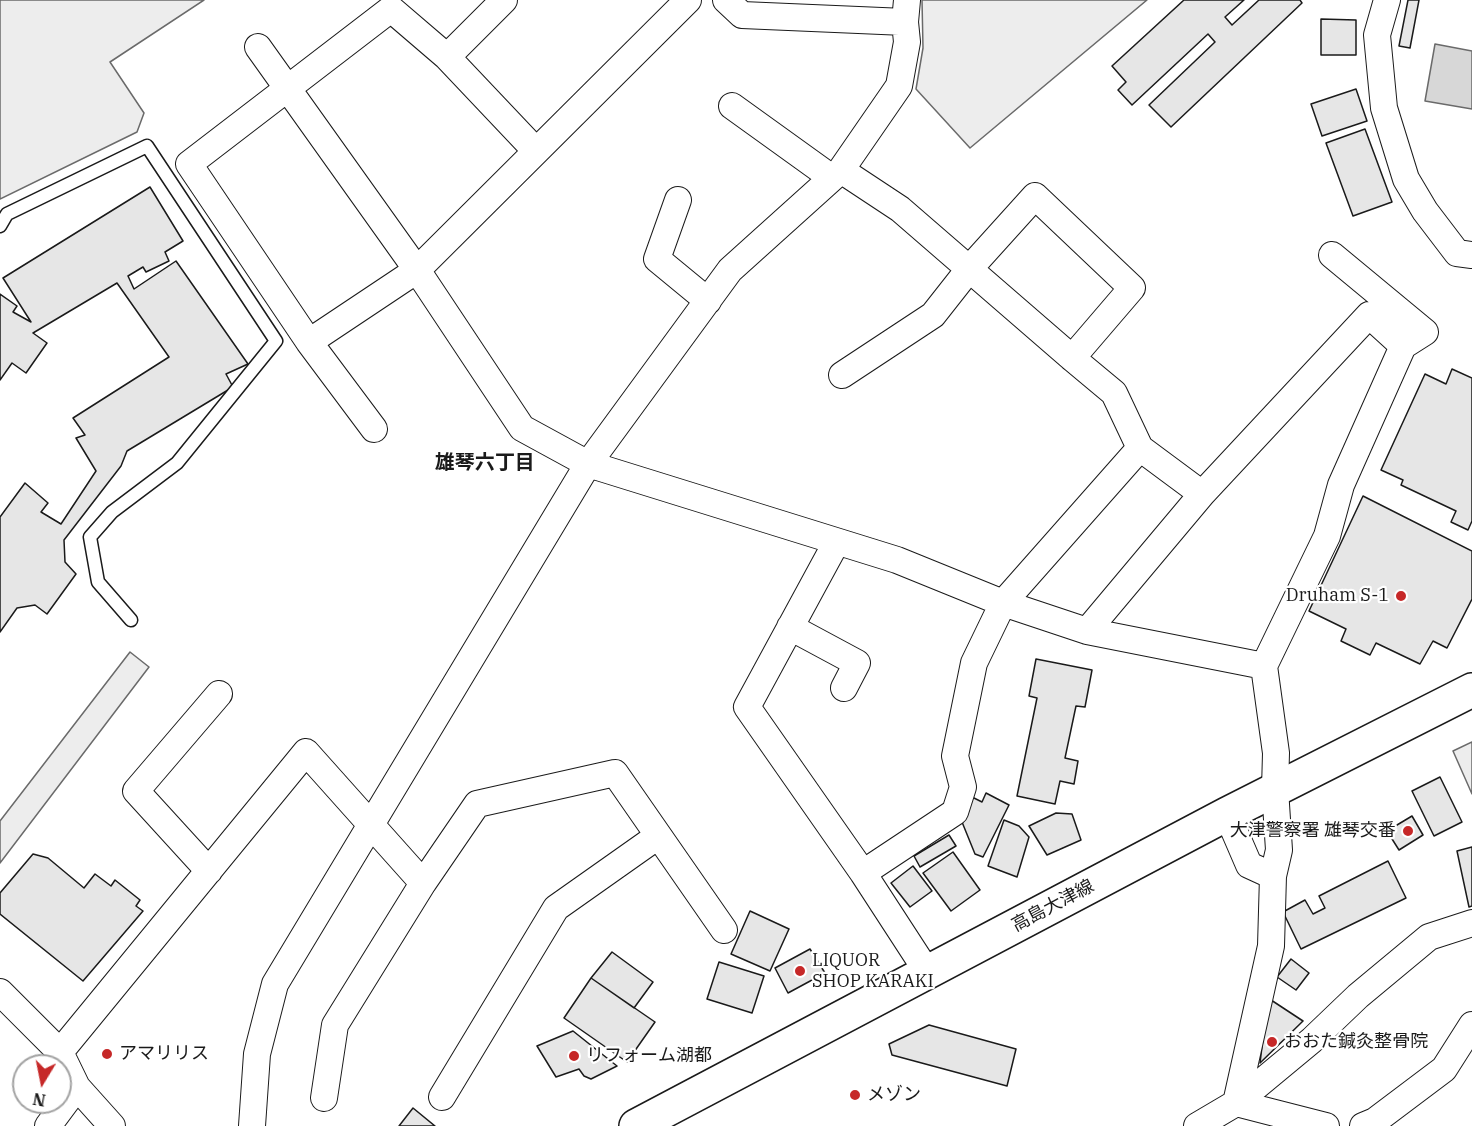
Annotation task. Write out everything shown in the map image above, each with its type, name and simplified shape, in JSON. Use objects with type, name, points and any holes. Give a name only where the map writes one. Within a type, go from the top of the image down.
[{"type":"main road","name":"高島大津線","points":[[636,1126],[1227,814],[1472,690]]},
{"type":"street","points":[[447,57],[504,0]]},
{"type":"street","points":[[309,342],[417,270],[688,0]]},
{"type":"street","points":[[252,1126],[257,1054],[275,984],[588,464],[730,270],[837,174],[899,86],[907,42],[906,11],[742,15],[726,0]]},
{"type":"street","points":[[1387,0],[1377,35],[1384,108],[1406,179],[1425,211],[1457,253],[1472,255]]},
{"type":"street","points":[[374,429],[309,342],[189,164],[391,9],[447,57],[536,151]]},
{"type":"street","points":[[258,47],[417,270],[522,428],[588,464],[836,543],[897,560],[1003,603],[1087,631],[1264,666]]},
{"type":"street","points":[[732,106],[837,174],[900,209],[1114,393],[1140,448],[1202,494]]},
{"type":"street","points":[[842,375],[933,315],[970,268],[1035,196],[1132,288],[1072,358]]},
{"type":"street","points":[[678,200],[657,259],[708,301]]},
{"type":"street","points":[[1236,1102],[1271,946],[1273,876],[1279,850],[1275,789],[1276,753],[1264,666],[1327,536],[1341,485],[1403,346],[1425,332],[1332,255]]},
{"type":"street","points":[[1087,631],[1202,494],[1369,315],[1403,346]]},
{"type":"street","points":[[863,873],[955,812],[963,787],[955,756],[974,663],[1003,603],[1140,448]]},
{"type":"street","points":[[836,543],[747,707],[863,873],[928,973]]},
{"type":"street","points":[[790,627],[857,663],[844,688]]},
{"type":"street","points":[[209,871],[136,791],[219,694]]},
{"type":"street","points":[[60,1052],[306,752],[423,883]]},
{"type":"street","points":[[324,1098],[335,1025],[423,883],[477,804],[615,773],[724,930]]},
{"type":"street","points":[[1227,814],[1249,865],[1273,876]]},
{"type":"street","points":[[442,1097],[556,908],[658,836]]},
{"type":"street","points":[[1197,1126],[1236,1102],[1312,1040],[1358,996],[1429,937],[1472,923]]},
{"type":"street","points":[[0,992],[60,1052],[77,1087],[112,1126]]},
{"type":"street","points":[[1363,1126],[1375,1121],[1444,1069],[1472,1025]]},
{"type":"street","points":[[48,1126],[77,1087]]},
{"type":"street","points":[[1236,1102],[1326,1126]]},
{"type":"lane","points":[[0,226],[7,214],[147,147],[276,341],[177,463],[112,512],[90,537],[98,582],[131,620]]},
{"type":"shaded area","points":[[0,0],[204,0],[110,62],[144,113],[137,132],[0,199]]},
{"type":"shaded area","points":[[922,0],[1147,0],[970,148],[916,89],[923,48]]},
{"type":"shaded area","points":[[1435,44],[1472,51],[1472,109],[1425,101]]},
{"type":"shaded area","points":[[130,652],[149,667],[0,863],[0,821]]},
{"type":"shaded area","points":[[1472,742],[1472,794],[1453,751]]},
{"type":"building","points":[[1184,0],[1244,0],[1225,17],[1232,25],[1259,0],[1300,0],[1302,3],[1171,127],[1149,105],[1215,42],[1208,34],[1132,105],[1118,90],[1126,82],[1112,66]]},
{"type":"building","points":[[1408,0],[1419,0],[1410,48],[1399,46]]},
{"type":"building","points":[[1321,19],[1356,20],[1356,55],[1321,55]]},
{"type":"building","points":[[1356,89],[1367,121],[1322,136],[1311,104]]},
{"type":"building","points":[[1365,129],[1392,202],[1353,216],[1326,143]]},
{"type":"building","points":[[150,187],[183,241],[165,252],[169,261],[146,272],[143,267],[128,276],[134,289],[176,261],[248,364],[226,374],[233,387],[127,451],[121,466],[64,540],[65,562],[76,574],[47,614],[35,605],[17,608],[0,632],[0,517],[25,483],[48,503],[41,512],[61,524],[96,471],[76,438],[85,435],[73,418],[169,357],[117,283],[33,333],[47,343],[26,373],[12,363],[0,380],[0,294],[17,306],[13,312],[31,322],[3,278]]},
{"type":"building","points":[[1452,369],[1472,378],[1472,521],[1468,530],[1451,522],[1456,511],[1401,485],[1403,480],[1381,470],[1425,374],[1446,384]]},
{"type":"building","points":[[1363,496],[1472,551],[1472,599],[1447,648],[1433,641],[1420,664],[1376,643],[1370,655],[1341,641],[1346,629],[1309,611]]},
{"type":"building","points":[[1036,659],[1092,670],[1085,707],[1076,706],[1065,758],[1078,761],[1074,784],[1060,781],[1055,804],[1017,796],[1037,698],[1029,696]]},
{"type":"building","points":[[1440,777],[1462,822],[1434,836],[1412,791]]},
{"type":"building","points":[[986,793],[1009,805],[983,857],[975,854],[962,822],[972,797],[982,802]]},
{"type":"building","points":[[1056,813],[1072,814],[1081,840],[1047,855],[1029,826]]},
{"type":"building","points":[[1412,816],[1423,835],[1399,850],[1387,831]]},
{"type":"building","points":[[1004,820],[1019,826],[1029,837],[1017,877],[988,866]]},
{"type":"building","points":[[949,835],[956,846],[920,867],[914,856]]},
{"type":"building","points":[[1472,847],[1472,906],[1469,907],[1457,851]]},
{"type":"building","points":[[953,852],[980,890],[951,911],[923,873]]},
{"type":"building","points":[[33,854],[48,858],[84,888],[95,874],[111,886],[115,880],[140,900],[136,906],[143,911],[83,981],[0,914],[0,893]]},
{"type":"building","points":[[1388,861],[1406,898],[1301,949],[1283,912],[1305,900],[1313,914],[1325,908],[1319,896]]},
{"type":"building","points":[[913,866],[932,891],[910,907],[891,883]]},
{"type":"building","points":[[750,911],[789,929],[770,971],[731,954]]},
{"type":"building","name":"LIQUOR SHOP KARAKI","points":[[810,949],[825,973],[788,993],[775,968]]},
{"type":"building","points":[[612,952],[653,982],[634,1008],[591,978]]},
{"type":"building","points":[[1291,959],[1309,973],[1296,990],[1277,977]]},
{"type":"building","points":[[719,962],[764,976],[752,1013],[707,999]]},
{"type":"building","points":[[591,978],[655,1022],[627,1062],[564,1018]]},
{"type":"building","name":"おおた鍼灸整骨院","points":[[1268,998],[1303,1021],[1260,1063]]},
{"type":"building","points":[[929,1025],[1016,1049],[1007,1086],[892,1055],[889,1044]]},
{"type":"building","name":"リフォーム湖都","points":[[573,1031],[617,1066],[591,1079],[584,1076],[579,1069],[556,1077],[537,1046]]},
{"type":"building","points":[[413,1108],[435,1126],[399,1126]]},
{"type":"place","name":"Druham S-1","points":[[1401,596]]},
{"type":"place","name":"大津警察署 雄琴交番","points":[[1408,831]]},
{"type":"place","name":"LIQUOR SHOP KARAKI","points":[[800,971]]},
{"type":"place","name":"おおた鍼灸整骨院","points":[[1272,1042]]},
{"type":"place","name":"アマリリス","points":[[107,1054]]},
{"type":"place","name":"リフォーム湖都","points":[[574,1056]]},
{"type":"place","name":"メゾン","points":[[855,1095]]},
{"type":"district","name":"雄琴六丁目","points":[[485,463]]}]
